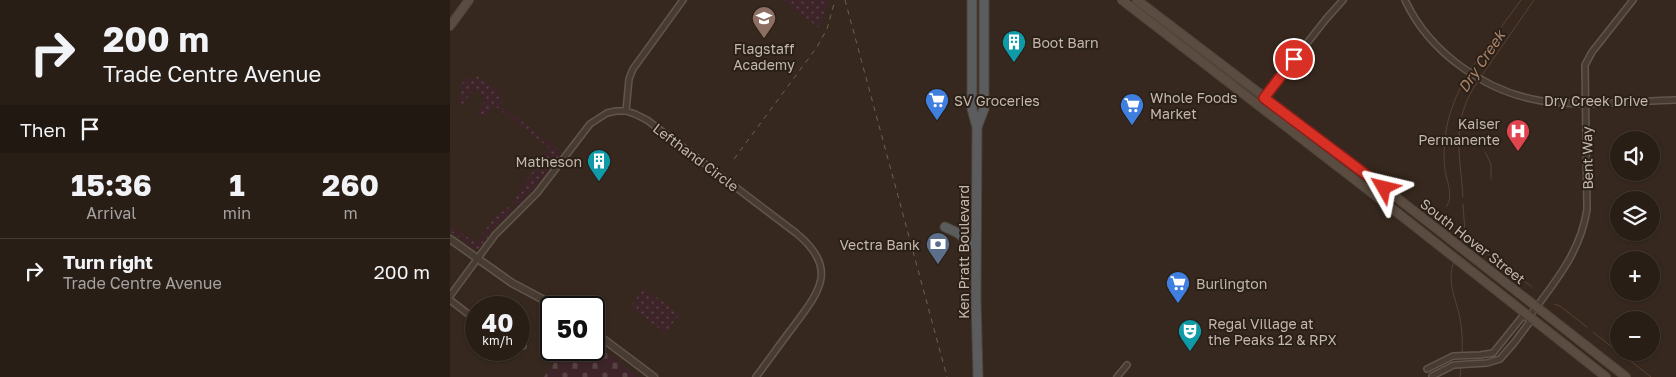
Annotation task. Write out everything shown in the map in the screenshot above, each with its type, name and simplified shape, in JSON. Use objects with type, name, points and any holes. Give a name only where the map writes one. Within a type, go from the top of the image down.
[{"type":"highway","name":"Ken Pratt Boulevard","points":[[972,0],[972,110],[977,127],[978,377]]},
{"type":"highway","name":"Ken Pratt Boulevard","points":[[977,127],[984,110],[984,0]]},
{"type":"highway","points":[[945,227],[958,233],[976,248]]},
{"type":"main road","points":[[450,26],[469,0]]},
{"type":"main road","name":"South Hover Street","points":[[1122,0],[1606,377]]},
{"type":"main road","name":"South Hover Street","points":[[1137,0],[1453,241],[1626,377]]},
{"type":"main road","points":[[1258,106],[1264,98]]},
{"type":"street","points":[[450,296],[495,235],[537,193],[590,124],[606,113],[626,111],[629,80],[633,69],[684,0]]},
{"type":"street","points":[[1264,98],[1326,18],[1343,0]]},
{"type":"street","name":"Dry Creek Drive","points":[[1405,0],[1413,16],[1428,36],[1446,54],[1476,76],[1513,93],[1548,101],[1676,100]]},
{"type":"street","name":"Bent Way","points":[[1432,376],[1454,365],[1487,364],[1500,359],[1529,323],[1530,316],[1567,264],[1579,241],[1587,204],[1586,65],[1592,52],[1633,0]]},
{"type":"street","name":"Lefthand Circle","points":[[626,111],[647,120],[670,137],[796,233],[808,243],[817,256],[821,272],[816,297],[756,377]]},
{"type":"street","points":[[450,239],[520,289],[540,299]]},
{"type":"street","points":[[450,300],[465,312]]},
{"type":"street","name":"Bent Way","points":[[1427,369],[1453,356],[1493,353],[1522,317],[1530,316]]},
{"type":"street","points":[[605,340],[654,377]]},
{"type":"street","points":[[1117,377],[1127,365]]},
{"type":"green space","points":[[782,0],[827,0],[828,3],[819,28]]},
{"type":"green space","points":[[477,76],[499,92],[502,100],[501,106],[562,152],[517,207],[513,203],[522,186],[549,148],[495,106],[484,117],[480,114],[478,116],[475,114],[486,99],[474,89],[462,105],[457,101],[462,94],[459,85],[470,77],[474,79]]},
{"type":"green space","points":[[508,207],[513,211],[497,225],[478,250],[473,249],[450,231],[450,225],[476,243],[494,218]]},
{"type":"green space","points":[[644,288],[680,314],[665,333],[630,307]]},
{"type":"green space","points":[[605,351],[639,377],[544,377],[556,361],[605,361]]},
{"type":"waterway","points":[[1470,70],[1521,0]]},
{"type":"waterway","name":"Dry Creek","points":[[1480,78],[1534,0]]},
{"type":"waterway","points":[[1446,207],[1450,194],[1445,170],[1444,144],[1452,108],[1468,74]]},
{"type":"waterway","name":"Dry Creek","points":[[1463,197],[1459,151],[1460,124],[1463,110],[1478,81]]},
{"type":"waterway","points":[[1485,152],[1491,164],[1491,179]]},
{"type":"waterway","name":"Dry Creek","points":[[1461,245],[1465,232],[1463,204]]},
{"type":"waterway","points":[[1467,233],[1478,246]]},
{"type":"waterway","points":[[1481,249],[1532,287]]},
{"type":"waterway","name":"Dry Creek","points":[[1454,262],[1451,283],[1461,322],[1462,354]]},
{"type":"waterway","points":[[1554,304],[1560,306],[1587,327]]},
{"type":"waterway","points":[[1593,332],[1610,346]]},
{"type":"waterway","points":[[1631,361],[1651,377]]},
{"type":"waterway","name":"Dry Creek","points":[[1460,377],[1461,366]]},
{"type":"railway","points":[[734,159],[817,47],[827,29],[835,0]]},
{"type":"railway","points":[[845,0],[947,377]]},
{"type":"place","name":"Flagstaff Academy","points":[[764,39]]},
{"type":"place","name":"Boot Barn","points":[[1014,63]]},
{"type":"place","name":"SV Groceries","points":[[937,121]]},
{"type":"place","name":"Whole Foods Market","points":[[1132,126]]},
{"type":"place","name":"Kaiser Permanente","points":[[1518,152]]},
{"type":"place","name":"Matheson","points":[[599,182]]},
{"type":"place","name":"Vectra Bank","points":[[938,265]]},
{"type":"place","name":"Burlington","points":[[1178,304]]},
{"type":"place","name":"Regal Village at the Peaks 12 & RPX","points":[[1190,352]]},
{"type":"route","points":[[1294,59],[1264,98],[1384,188]]}]
